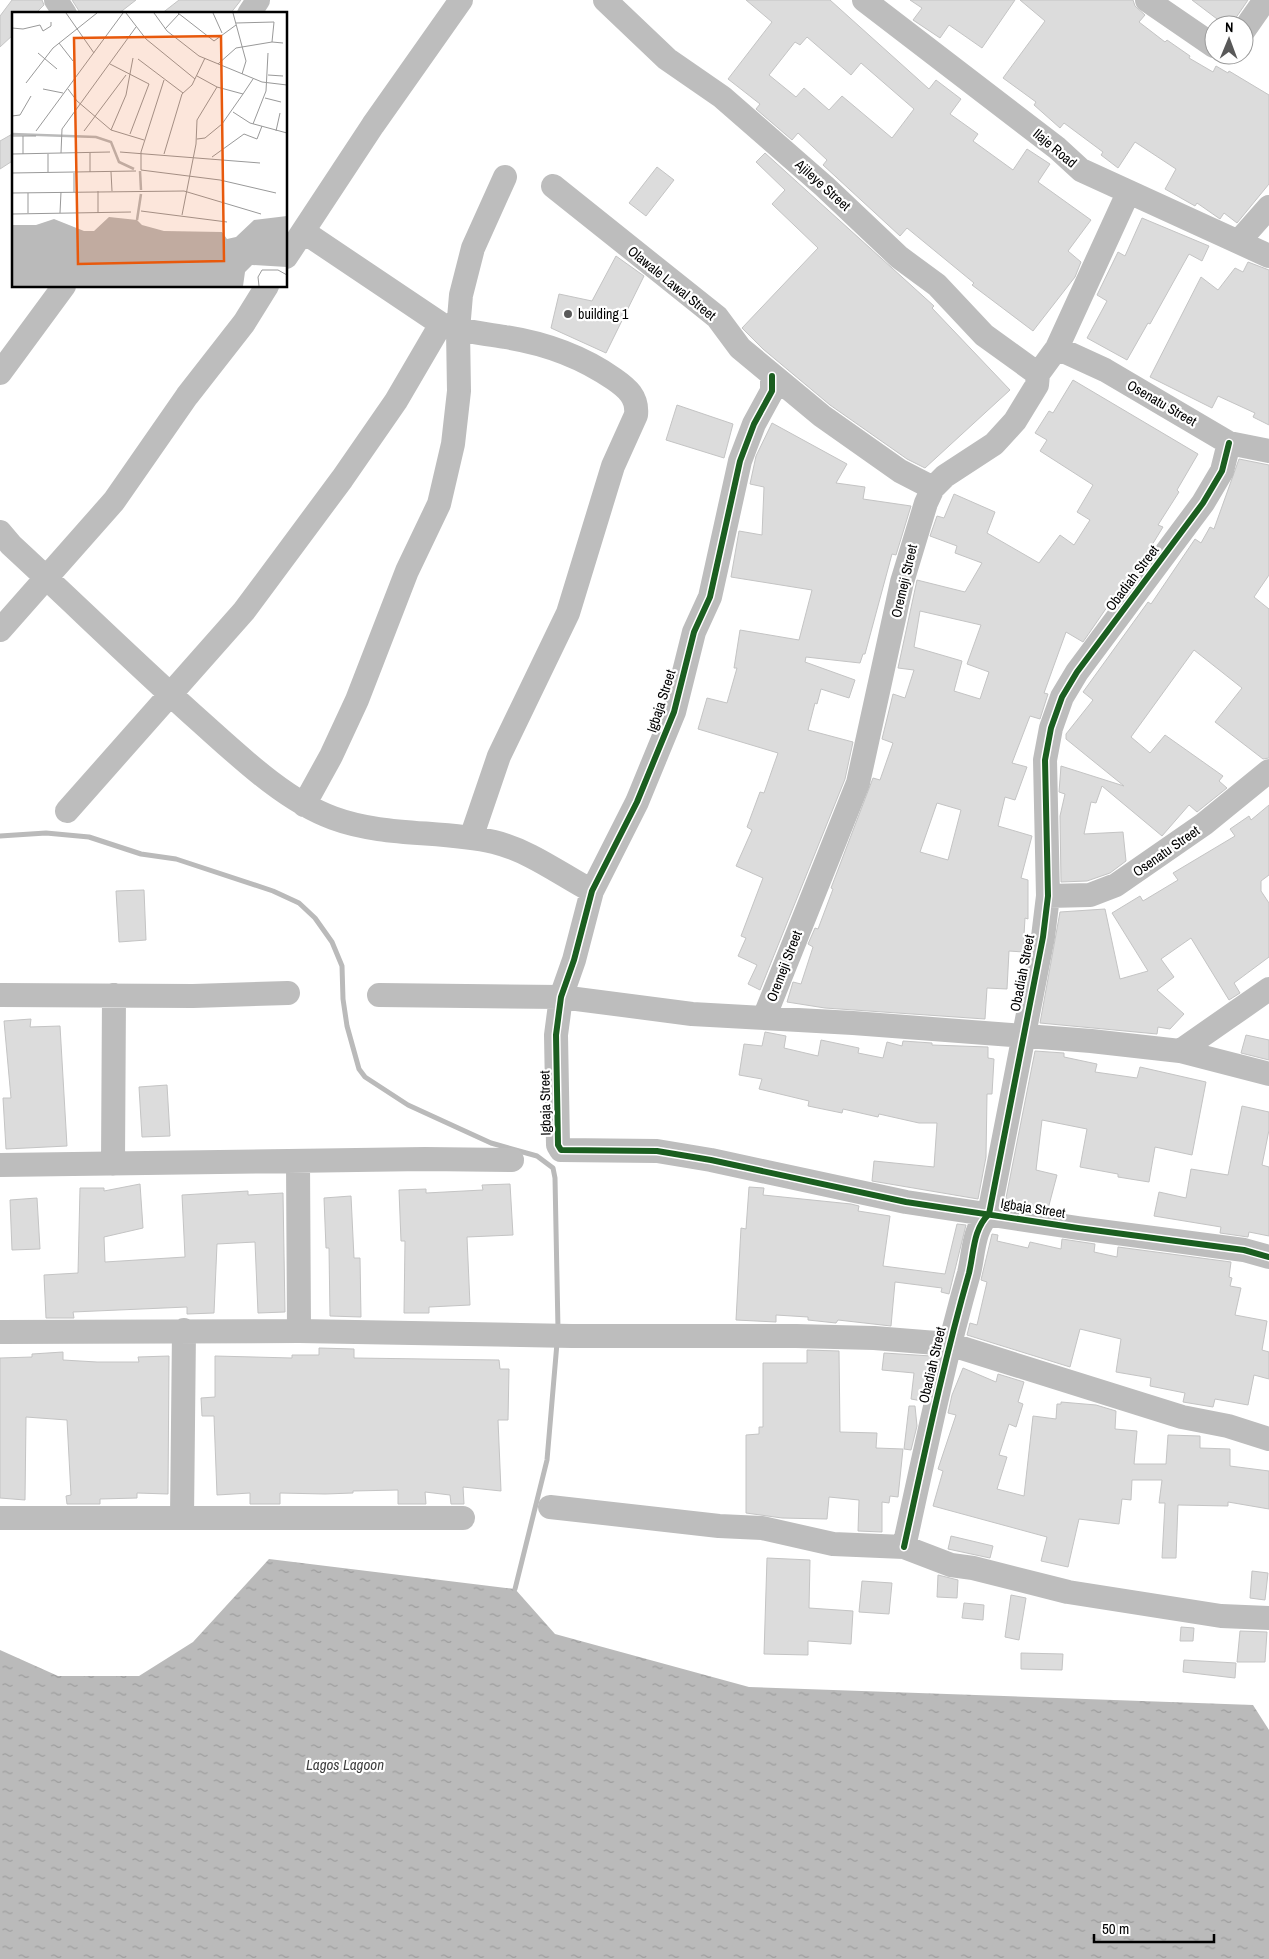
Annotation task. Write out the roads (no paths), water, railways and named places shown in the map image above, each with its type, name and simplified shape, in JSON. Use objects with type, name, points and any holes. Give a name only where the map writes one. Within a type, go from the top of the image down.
[{"type":"street","points":[[56,0],[64,12]]},
{"type":"street","points":[[249,12],[258,0]]},
{"type":"street","points":[[288,254],[373,125],[461,0]]},
{"type":"street","name":"Ajileye Street","points":[[605,0],[667,59],[722,97],[811,174],[899,257],[937,285],[984,335],[1038,374]]},
{"type":"street","name":"Ilaje Road","points":[[864,0],[1050,142],[1081,170],[1269,256]]},
{"type":"street","points":[[1147,0],[1204,40]]},
{"type":"street","points":[[1254,16],[1265,0]]},
{"type":"street","points":[[68,810],[169,693],[244,611],[342,479],[449,327],[458,310],[474,248],[505,177]]},
{"type":"street","name":"Olawale Lawal Street","points":[[553,186],[717,317],[740,348],[772,376],[862,445],[900,471],[933,488]]},
{"type":"street","name":"Oremeji Street","points":[[764,1018],[858,783],[897,616],[902,582],[914,540],[933,488],[956,468],[994,444],[1015,421],[1037,385],[1038,374],[1057,348],[1128,193]]},
{"type":"street","points":[[1239,241],[1269,208]]},
{"type":"street","points":[[304,232],[449,327],[547,346],[584,360],[628,389],[637,406],[636,415],[613,466],[568,613],[500,756],[471,838]]},
{"type":"street","points":[[0,373],[63,288]]},
{"type":"street","points":[[0,630],[45,576],[114,501],[187,396],[244,323],[266,288]]},
{"type":"street","points":[[304,805],[331,756],[357,700],[407,571],[439,504],[453,444],[459,391],[449,327]]},
{"type":"street","name":"Osenatu Street","points":[[1057,348],[1104,370],[1229,442],[1269,452]]},
{"type":"street","name":"Igbaja Street","points":[[772,376],[772,391],[754,424],[740,462],[710,597],[694,632],[674,712],[637,802],[592,892],[574,960],[561,997],[556,1035],[558,1145],[561,1150],[657,1151],[711,1160],[906,1202],[1078,1228],[1244,1250],[1269,1256]]},
{"type":"street","name":"Obadiah Street","points":[[904,1548],[949,1344],[970,1270],[979,1223],[989,1214],[1043,937],[1048,896],[1045,760],[1051,728],[1062,697],[1077,672],[1203,503],[1222,472],[1229,442]]},
{"type":"street","points":[[0,532],[11,545],[239,756],[304,805],[334,819],[365,826],[496,842],[530,855],[592,892]]},
{"type":"street","name":"Osenatu Street","points":[[1048,896],[1090,895],[1116,885],[1204,824],[1269,771]]},
{"type":"street","points":[[1180,1051],[1269,989]]},
{"type":"street","points":[[0,995],[288,993]]},
{"type":"street","points":[[113,1164],[114,995]]},
{"type":"street","points":[[379,995],[561,997],[692,1014],[1023,1035],[1180,1051],[1269,1074]]},
{"type":"street","points":[[0,1166],[425,1159],[512,1160]]},
{"type":"street","points":[[298,1162],[299,1331]]},
{"type":"street","points":[[182,1518],[184,1330]]},
{"type":"street","points":[[0,1332],[184,1330],[544,1336],[796,1336],[874,1338],[949,1344],[1182,1417],[1228,1426],[1269,1439]]},
{"type":"street","points":[[550,1507],[719,1526],[762,1528],[833,1544],[904,1548],[951,1566],[973,1568],[1068,1592],[1221,1616],[1269,1618]]},
{"type":"street","points":[[0,1518],[463,1518]]},
{"type":"water","name":"Lagos Lagoon","points":[[269,1559],[515,1589],[555,1634],[749,1687],[1253,1705],[1269,1730],[1269,1959],[0,1959],[0,1650],[58,1676],[139,1676],[193,1642]]},
{"type":"waterway","points":[[0,836],[46,833],[89,837],[141,854],[176,859],[273,891],[299,903],[315,918],[332,942],[342,966],[343,999],[347,1026],[359,1069],[365,1077],[408,1105],[491,1143],[537,1156],[553,1168],[555,1178],[558,1329]]},
{"type":"waterway","points":[[515,1589],[547,1460],[557,1343]]},
{"type":"place","name":"building 1","points":[[568,314]]}]
